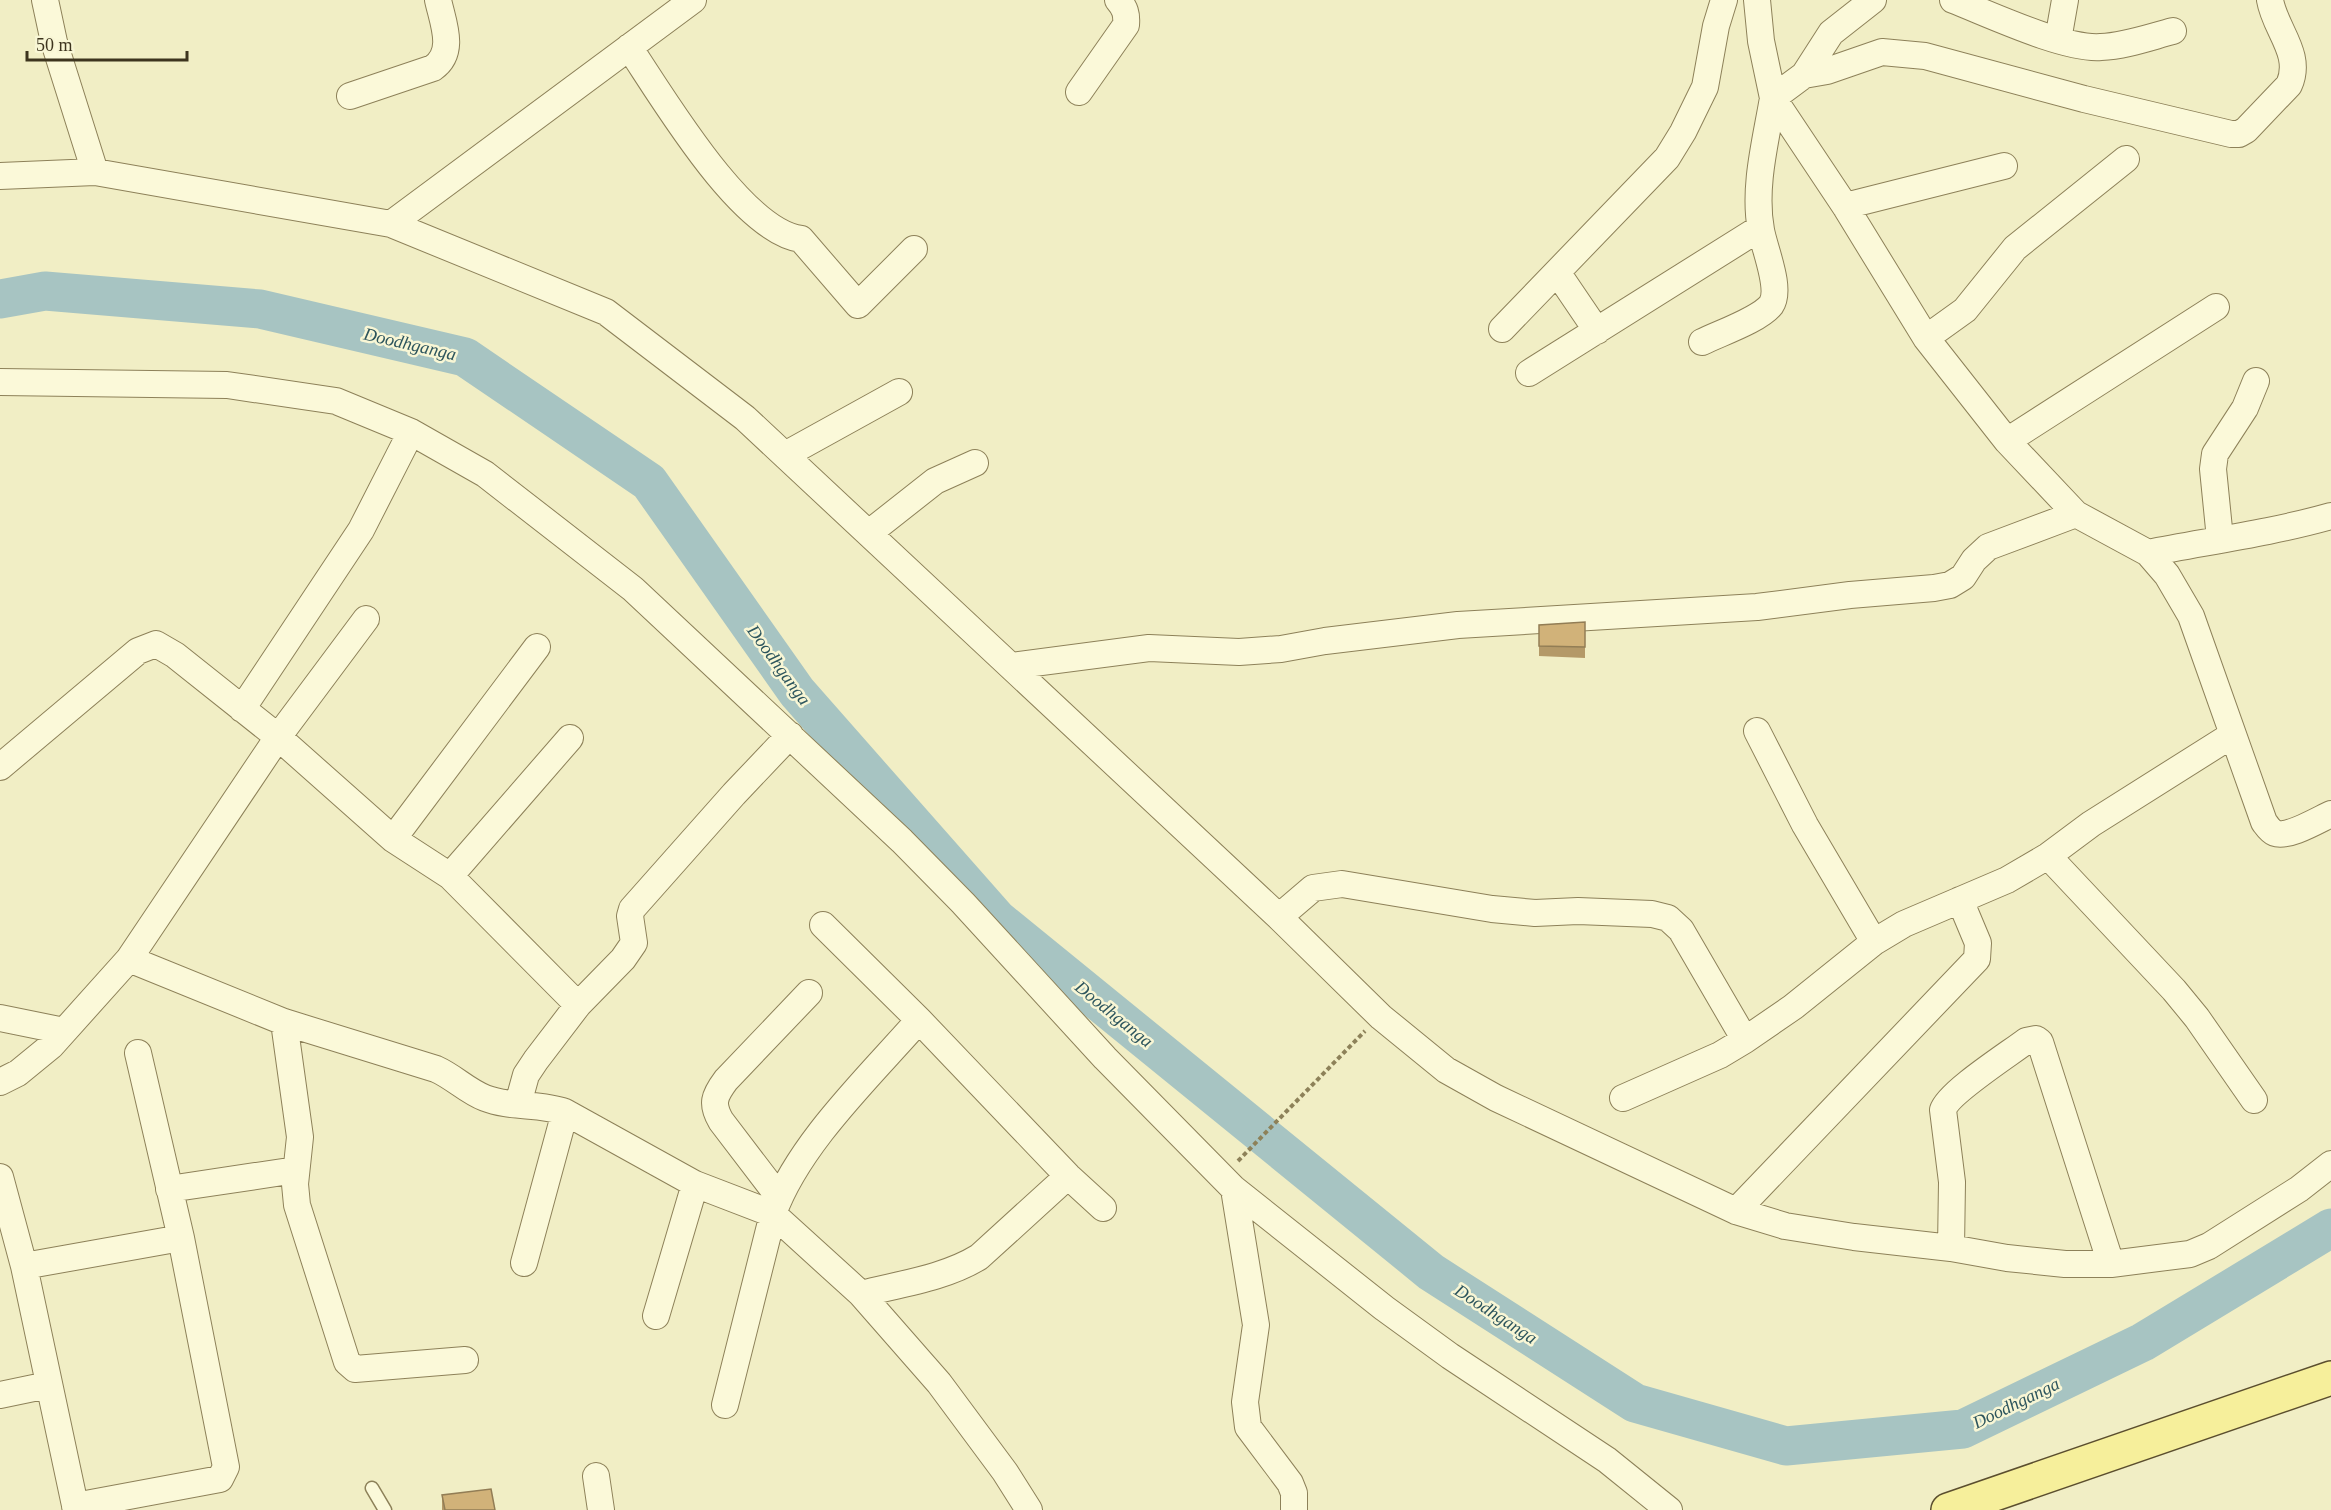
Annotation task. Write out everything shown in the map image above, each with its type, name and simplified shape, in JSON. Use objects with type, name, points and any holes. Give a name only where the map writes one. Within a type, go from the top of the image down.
[{"type":"main road","points":[[1948,1510],[2331,1378]]},
{"type":"street","points":[[45,0],[54,42],[95,172]]},
{"type":"street","points":[[350,96],[442,63],[447,50],[438,0]]},
{"type":"street","points":[[391,224],[693,0]]},
{"type":"street","points":[[1079,92],[1126,25],[1125,8],[1118,0]]},
{"type":"street","points":[[1503,329],[1667,158],[1705,87],[1716,26],[1724,0]]},
{"type":"street","points":[[1702,342],[1761,313],[1776,295],[1760,228],[1758,195],[1773,98],[1761,41],[1757,0]]},
{"type":"street","points":[[1773,98],[1804,75],[1831,33],[1873,0]]},
{"type":"street","points":[[1953,0],[2058,40],[2100,48],[2173,31]]},
{"type":"street","points":[[2058,40],[2065,0]]},
{"type":"street","points":[[1804,75],[1827,71],[1882,52],[1925,56],[2084,99],[2240,134],[2289,85],[2293,77],[2291,51],[2276,24],[2270,0]]},
{"type":"street","points":[[629,47],[708,165],[767,225],[801,239],[858,305],[914,249]]},
{"type":"street","points":[[1773,98],[1845,206],[1926,338],[2007,441],[2076,514],[2148,553],[2167,575],[2191,616],[2264,822],[2271,831],[2276,834],[2286,834],[2331,814]]},
{"type":"street","points":[[1926,338],[1965,310],[2015,248],[2126,159]]},
{"type":"street","points":[[1845,206],[2004,165]]},
{"type":"street","points":[[0,176],[95,172],[391,224],[606,312],[745,418],[785,454],[1280,917],[1381,1017],[1446,1070],[1496,1098],[1736,1211],[1785,1226],[1854,1237],[1951,1248],[2007,1258],[2065,1264],[2111,1264],[2172,1258],[2209,1246],[2299,1189],[2331,1164]]},
{"type":"street","points":[[1529,373],[1760,228]]},
{"type":"street","points":[[1557,272],[1597,331]]},
{"type":"street","points":[[2007,441],[2216,307]]},
{"type":"street","points":[[2220,539],[2213,469],[2215,454],[2245,408],[2256,381]]},
{"type":"street","points":[[0,382],[227,385],[336,401],[411,432],[485,474],[633,589],[910,849],[1105,1058],[1234,1189],[1394,1315],[1450,1356],[1606,1460],[1669,1510]]},
{"type":"street","points":[[785,454],[899,392]]},
{"type":"street","points":[[242,708],[361,530],[411,432]]},
{"type":"street","points":[[869,533],[935,482],[975,463]]},
{"type":"street","points":[[1012,666],[1149,648],[1239,652],[1281,649],[1324,641],[1458,625],[1757,607],[1850,595],[1934,588],[1950,585],[1963,577],[1974,560],[1989,547],[2076,514]]},
{"type":"street","points":[[2148,553],[2269,532],[2331,516]]},
{"type":"street","points":[[0,1082],[18,1073],[51,1046],[129,958],[278,737],[366,619]]},
{"type":"street","points":[[0,767],[138,651],[156,644],[175,655],[278,737],[393,839],[450,876],[578,1005]]},
{"type":"street","points":[[393,839],[537,647]]},
{"type":"street","points":[[1757,731],[1805,825],[1874,942]]},
{"type":"street","points":[[518,1104],[531,1067],[578,1005],[623,959],[634,943],[630,916],[632,909],[790,735]]},
{"type":"street","points":[[1623,1098],[1720,1055],[1793,1007],[1874,942],[1904,924],[2007,880],[2048,856],[2091,824],[2232,735]]},
{"type":"street","points":[[450,876],[570,738]]},
{"type":"street","points":[[2048,856],[2174,990],[2197,1018],[2254,1100]]},
{"type":"street","points":[[1280,917],[1313,888],[1342,884],[1492,909],[1535,913],[1578,911],[1652,914],[1668,918],[1681,930],[1745,1040]]},
{"type":"street","points":[[1736,1211],[1977,959],[1978,943],[1960,900]]},
{"type":"street","points":[[823,925],[919,1020],[1068,1176],[1103,1208]]},
{"type":"street","points":[[129,958],[284,1022],[436,1069],[450,1075],[487,1099],[548,1106],[565,1112],[695,1184],[776,1205]]},
{"type":"street","points":[[809,993],[726,1080],[718,1090],[714,1109],[776,1205],[861,1294],[939,1383],[1005,1472],[1029,1510]]},
{"type":"street","points":[[0,1017],[64,1031]]},
{"type":"street","points":[[725,1405],[776,1205],[819,1135],[919,1020]]},
{"type":"street","points":[[284,1022],[300,1137],[296,1170],[297,1205],[347,1362],[355,1369],[465,1360]]},
{"type":"street","points":[[1951,1248],[1952,1182],[1944,1105],[1960,1090],[2026,1041],[2036,1039],[2040,1042],[2111,1264]]},
{"type":"street","points":[[0,1177],[24,1266],[76,1508],[220,1479],[224,1475],[226,1460],[181,1238],[138,1053]]},
{"type":"street","points":[[524,1263],[565,1112]]},
{"type":"street","points":[[169,1189],[296,1170]]},
{"type":"street","points":[[861,1294],[950,1271],[980,1257],[1068,1176]]},
{"type":"street","points":[[656,1316],[695,1184]]},
{"type":"street","points":[[1234,1189],[1256,1325],[1245,1402],[1246,1418],[1254,1437],[1290,1483],[1294,1493],[1294,1510]]},
{"type":"street","points":[[24,1266],[181,1238]]},
{"type":"street","points":[[0,1395],[48,1385]]},
{"type":"street","points":[[596,1476],[601,1510]]},
{"type":"lane","points":[[372,1488],[385,1510]]},
{"type":"path","points":[[1236,1163],[1367,1029]]},
{"type":"building","points":[[1585,622],[1585,647],[1539,646],[1539,625]]},
{"type":"building","points":[[491,1489],[495,1510],[445,1510],[442,1495]]},
{"type":"waterway","name":"Doodhganga","points":[[0,299],[45,291],[260,309],[465,357],[649,482],[797,692],[997,919],[1431,1272],[1635,1403],[1786,1446],[1963,1429],[2143,1342],[2331,1228]]}]
